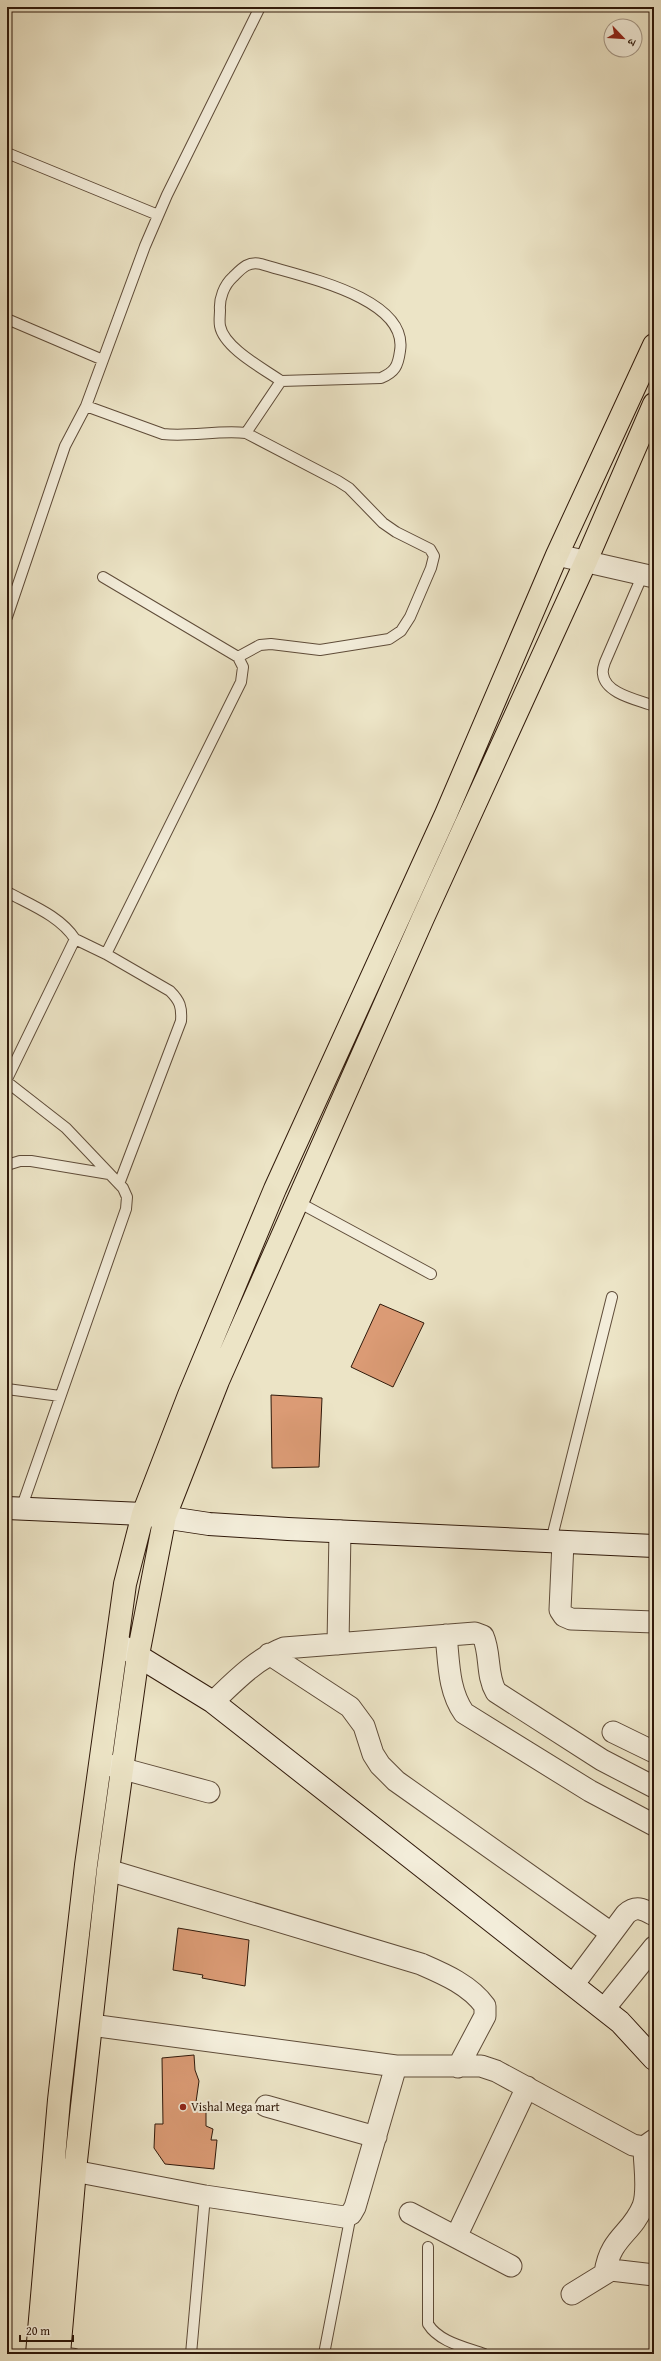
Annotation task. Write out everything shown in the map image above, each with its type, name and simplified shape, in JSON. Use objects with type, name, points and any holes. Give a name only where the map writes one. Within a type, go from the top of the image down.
[{"type":"main road","points":[[37,2354],[59,2100],[85,1873],[125,1584],[143,1514],[189,1395],[275,1189],[446,814],[557,555],[654,345]]},
{"type":"main road","points":[[64,2353],[75,2170],[108,1870],[138,1655],[165,1516],[218,1381],[426,911],[586,561],[654,404]]},
{"type":"street","points":[[557,555],[649,576]]},
{"type":"street","points":[[14,1508],[143,1514],[165,1516],[209,1524],[654,1546]]},
{"type":"street","points":[[338,1644],[340,1531]]},
{"type":"street","points":[[557,1542],[560,1610],[564,1616],[570,1619],[654,1622]]},
{"type":"street","points":[[213,1702],[253,1666],[269,1654],[284,1648],[475,1633],[483,1636],[486,1644],[491,1683],[496,1692],[602,1760],[654,1787]]},
{"type":"street","points":[[446,1635],[451,1687],[456,1701],[464,1713],[590,1791],[654,1825]]},
{"type":"street","points":[[116,1643],[213,1702],[604,2009],[620,2022],[654,2059]]},
{"type":"street","points":[[269,1654],[350,1706],[364,1726],[373,1754],[380,1766],[396,1781],[611,1933]]},
{"type":"street","points":[[613,1732],[654,1752]]},
{"type":"street","points":[[100,1763],[209,1792]]},
{"type":"street","points":[[108,1870],[421,1964],[438,1971],[470,1990],[485,2006],[485,2016],[458,2066]]},
{"type":"street","points":[[573,1985],[611,1933],[632,1909],[638,1908],[654,1915]]},
{"type":"street","points":[[604,2009],[654,1947]]},
{"type":"street","points":[[91,2025],[396,2066],[481,2066],[496,2071],[527,2087],[633,2145],[649,2144],[643,2204],[634,2222],[614,2244],[607,2260],[605,2273]]},
{"type":"street","points":[[54,2168],[75,2170],[205,2196],[336,2217],[351,2214],[376,2137],[396,2066]]},
{"type":"street","points":[[456,2237],[527,2087]]},
{"type":"street","points":[[266,2106],[376,2137]]},
{"type":"street","points":[[410,2213],[511,2266]]},
{"type":"street","points":[[572,2294],[612,2270],[623,2270],[654,2275]]},
{"type":"lane","points":[[7,617],[65,446],[86,406],[158,215],[260,7]]},
{"type":"lane","points":[[7,154],[158,215]]},
{"type":"lane","points":[[253,262],[354,293],[376,305],[400,333],[401,344],[398,365],[392,374],[381,378],[281,381],[234,348],[220,327],[219,304],[223,292],[230,279],[246,265],[253,262]]},
{"type":"lane","points":[[7,319],[103,360]]},
{"type":"lane","points":[[246,434],[281,381]]},
{"type":"lane","points":[[86,406],[163,434],[176,436],[230,431],[246,434],[349,488],[383,522],[396,532],[430,549],[434,556],[431,568],[410,617],[401,631],[389,639],[320,650],[271,644],[260,645],[238,657]]},
{"type":"lane","points":[[649,576],[605,662],[603,674],[607,684],[619,692],[654,706]]},
{"type":"lane","points":[[103,577],[238,657],[243,667],[241,682],[106,954]]},
{"type":"lane","points":[[7,892],[54,917],[64,925],[75,940],[106,954],[170,991],[179,999],[182,1009],[181,1021],[119,1184]]},
{"type":"lane","points":[[14,1508],[60,1396],[126,1209],[127,1197],[119,1184],[66,1128],[7,1081],[75,940]]},
{"type":"lane","points":[[7,1165],[20,1161],[31,1160],[109,1174]]},
{"type":"lane","points":[[298,1202],[431,1274]]},
{"type":"lane","points":[[557,1542],[612,1296]]},
{"type":"lane","points":[[7,1389],[60,1396]]},
{"type":"lane","points":[[191,2354],[205,2196]]},
{"type":"lane","points":[[324,2354],[351,2214]]},
{"type":"lane","points":[[428,2247],[428,2324],[433,2332],[442,2338],[482,2354]]},
{"type":"building","points":[[380,1304],[424,1323],[393,1387],[351,1367]]},
{"type":"building","points":[[271,1395],[322,1398],[319,1467],[272,1468]]},
{"type":"building","points":[[178,1928],[249,1940],[245,1986],[202,1978],[203,1975],[173,1970]]},
{"type":"building","points":[[194,2055],[195,2070],[199,2081],[196,2102],[206,2108],[206,2126],[213,2129],[211,2140],[217,2140],[214,2169],[165,2164],[154,2148],[155,2124],[163,2124],[162,2058]]},
{"type":"place","name":"Vishal Mega mart","points":[[183,2107]]}]
